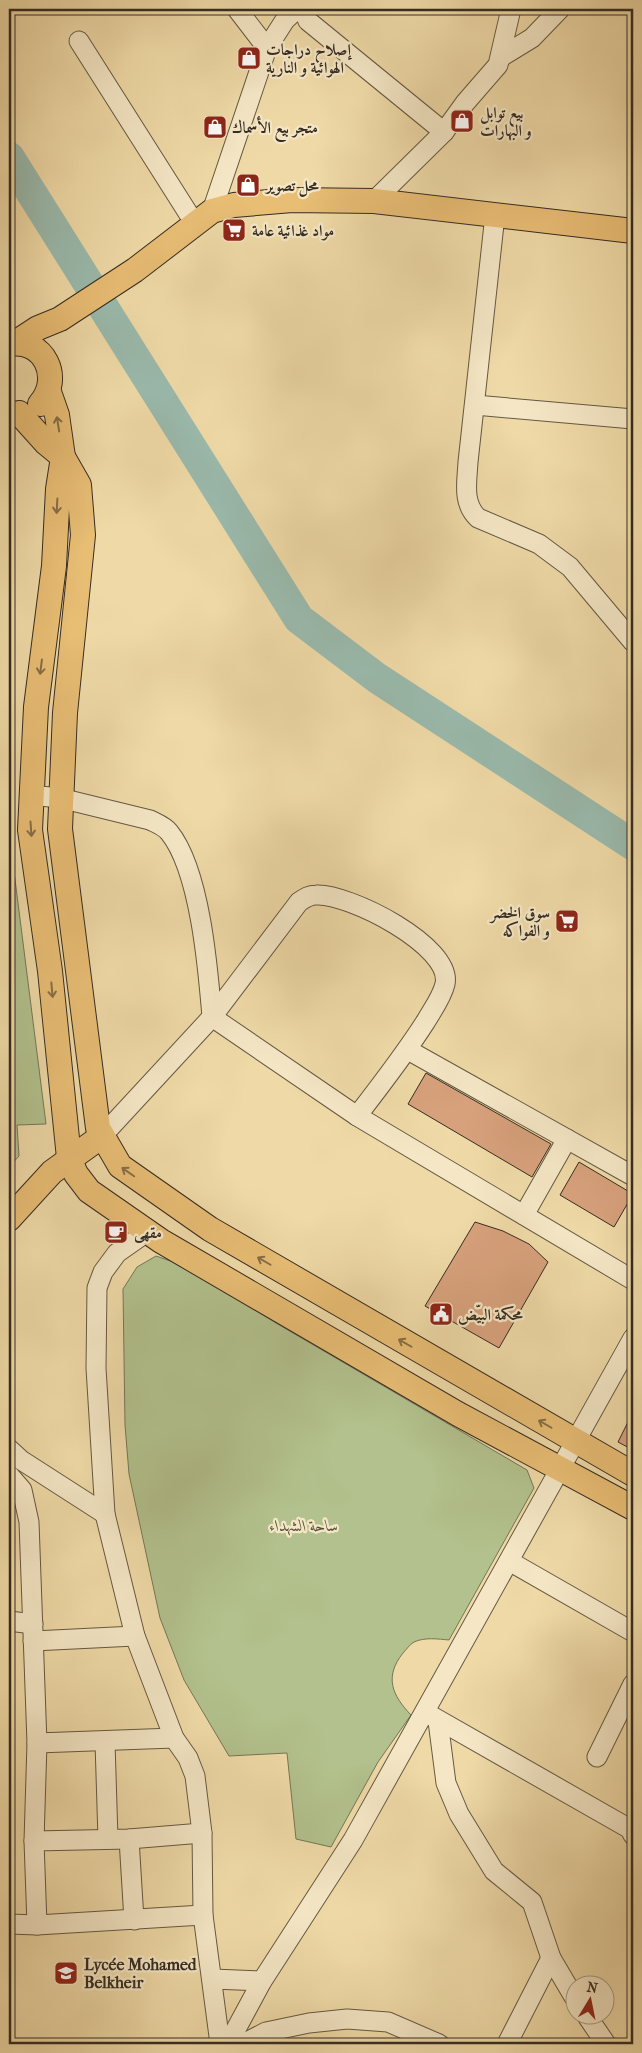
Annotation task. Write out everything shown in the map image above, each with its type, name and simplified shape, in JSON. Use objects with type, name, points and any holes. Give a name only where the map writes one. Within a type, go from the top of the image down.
[{"type":"main road","points":[[12,344],[38,328],[60,319],[135,270],[204,218],[234,205],[263,201],[374,201],[633,231]]},
{"type":"main road","points":[[46,359],[52,334],[60,319]]},
{"type":"main road","points":[[12,344],[32,347],[46,359],[51,373],[49,392],[57,415],[63,457],[58,489],[54,566],[36,708],[30,795],[30,830],[50,972],[69,1158],[76,1174],[89,1191],[147,1232],[301,1324],[458,1414],[633,1508]]},
{"type":"main road","points":[[14,413],[35,408],[49,392]]},
{"type":"main road","points":[[14,413],[63,457],[79,485],[83,535],[65,712],[60,829],[98,1121],[102,1136],[120,1166],[210,1229],[633,1474]]},
{"type":"main road","points":[[9,1219],[52,1172],[102,1136]]},
{"type":"main road","points":[[458,1414],[479,1386]]},
{"type":"street","points":[[237,9],[267,48]]},
{"type":"street","points":[[204,218],[267,48],[285,20],[297,9]]},
{"type":"street","points":[[303,9],[308,21],[444,132]]},
{"type":"street","points":[[374,201],[444,132],[465,103],[498,65],[511,9]]},
{"type":"street","points":[[501,57],[532,38],[560,9]]},
{"type":"street","points":[[78,41],[204,218]]},
{"type":"street","points":[[495,215],[466,490],[471,512],[478,518],[539,544],[570,567],[633,642]]},
{"type":"street","points":[[475,404],[633,419]]},
{"type":"street","points":[[30,795],[60,798],[150,820],[164,826],[170,833],[184,860],[194,891],[209,981],[212,1017]]},
{"type":"street","points":[[102,1136],[212,1017],[299,902],[308,896],[322,895],[341,899],[376,913],[428,946],[445,972],[445,983],[442,991],[408,1050],[357,1116]]},
{"type":"street","points":[[212,1017],[357,1116],[633,1280]]},
{"type":"street","points":[[408,1050],[633,1176]]},
{"type":"street","points":[[524,1215],[567,1139]]},
{"type":"street","points":[[147,1232],[118,1253],[103,1272],[97,1288],[96,1368],[105,1514],[134,1636],[174,1738],[188,1758],[195,1776],[202,1833],[203,1915],[220,2044]]},
{"type":"street","points":[[228,2044],[262,1981],[432,1716],[509,1561],[562,1469],[633,1338]]},
{"type":"street","points":[[12,1464],[105,1514]]},
{"type":"street","points":[[12,1464],[22,1490],[29,1522],[37,1742],[34,1841],[37,1925]]},
{"type":"street","points":[[509,1561],[633,1632]]},
{"type":"street","points":[[9,1621],[33,1632],[134,1636]]},
{"type":"street","points":[[597,1757],[633,1684]]},
{"type":"street","points":[[432,1716],[632,1829]]},
{"type":"street","points":[[432,1716],[446,1783],[458,1814],[494,1870],[532,1902],[551,1958],[564,1980]]},
{"type":"street","points":[[37,1742],[105,1742],[174,1738]]},
{"type":"street","points":[[105,1742],[108,1839]]},
{"type":"street","points":[[34,1841],[129,1840],[202,1833]]},
{"type":"street","points":[[129,1840],[134,1920]]},
{"type":"street","points":[[9,1924],[37,1925],[203,1915]]},
{"type":"street","points":[[507,2044],[551,1958]]},
{"type":"street","points":[[212,1979],[262,1981]]},
{"type":"street","points":[[243,2044],[266,2032],[309,2023],[347,2019],[388,2022],[439,2044]]},
{"type":"street","points":[[594,2026],[606,2044]]},
{"type":"green space","points":[[9,832],[46,1124],[17,1125],[19,1156],[9,1167]]},
{"type":"green space","name":"ساحة الشهداء","points":[[156,1256],[185,1266],[276,1323],[527,1470],[534,1488],[449,1640],[418,1640],[403,1653],[397,1662],[392,1678],[393,1686],[399,1700],[411,1715],[378,1762],[331,1847],[296,1839],[287,1753],[229,1756],[184,1680],[160,1618],[129,1474],[125,1425],[123,1289],[137,1267]]},
{"type":"building","points":[[426,1073],[551,1144],[532,1177],[408,1104]]},
{"type":"building","points":[[579,1162],[633,1194],[614,1227],[560,1195]]},
{"type":"building","points":[[475,1222],[503,1231],[529,1244],[548,1262],[499,1348],[425,1306]]},
{"type":"building","points":[[633,1412],[633,1450],[618,1442]]},
{"type":"waterway","points":[[9,157],[299,619],[377,678],[633,845]]},
{"type":"place","name":"إصلاح دراجات الهوائية و النارية","points":[[249,58]]},
{"type":"place","name":"بيع توابل و البهارات","points":[[462,121]]},
{"type":"place","name":"متجر بيع الأسماك","points":[[215,127]]},
{"type":"place","name":"محل تصوير","points":[[248,185]]},
{"type":"place","name":"مواد غذائية عامة","points":[[234,230]]},
{"type":"place","name":"سوق الخضر و الفواكه","points":[[567,921]]},
{"type":"place","name":"مقهى","points":[[116,1232]]},
{"type":"place","name":"محكمة البيّض","points":[[441,1314]]},
{"type":"place","name":"Lycée Mohamed Belkheir","points":[[66,1973]]}]
